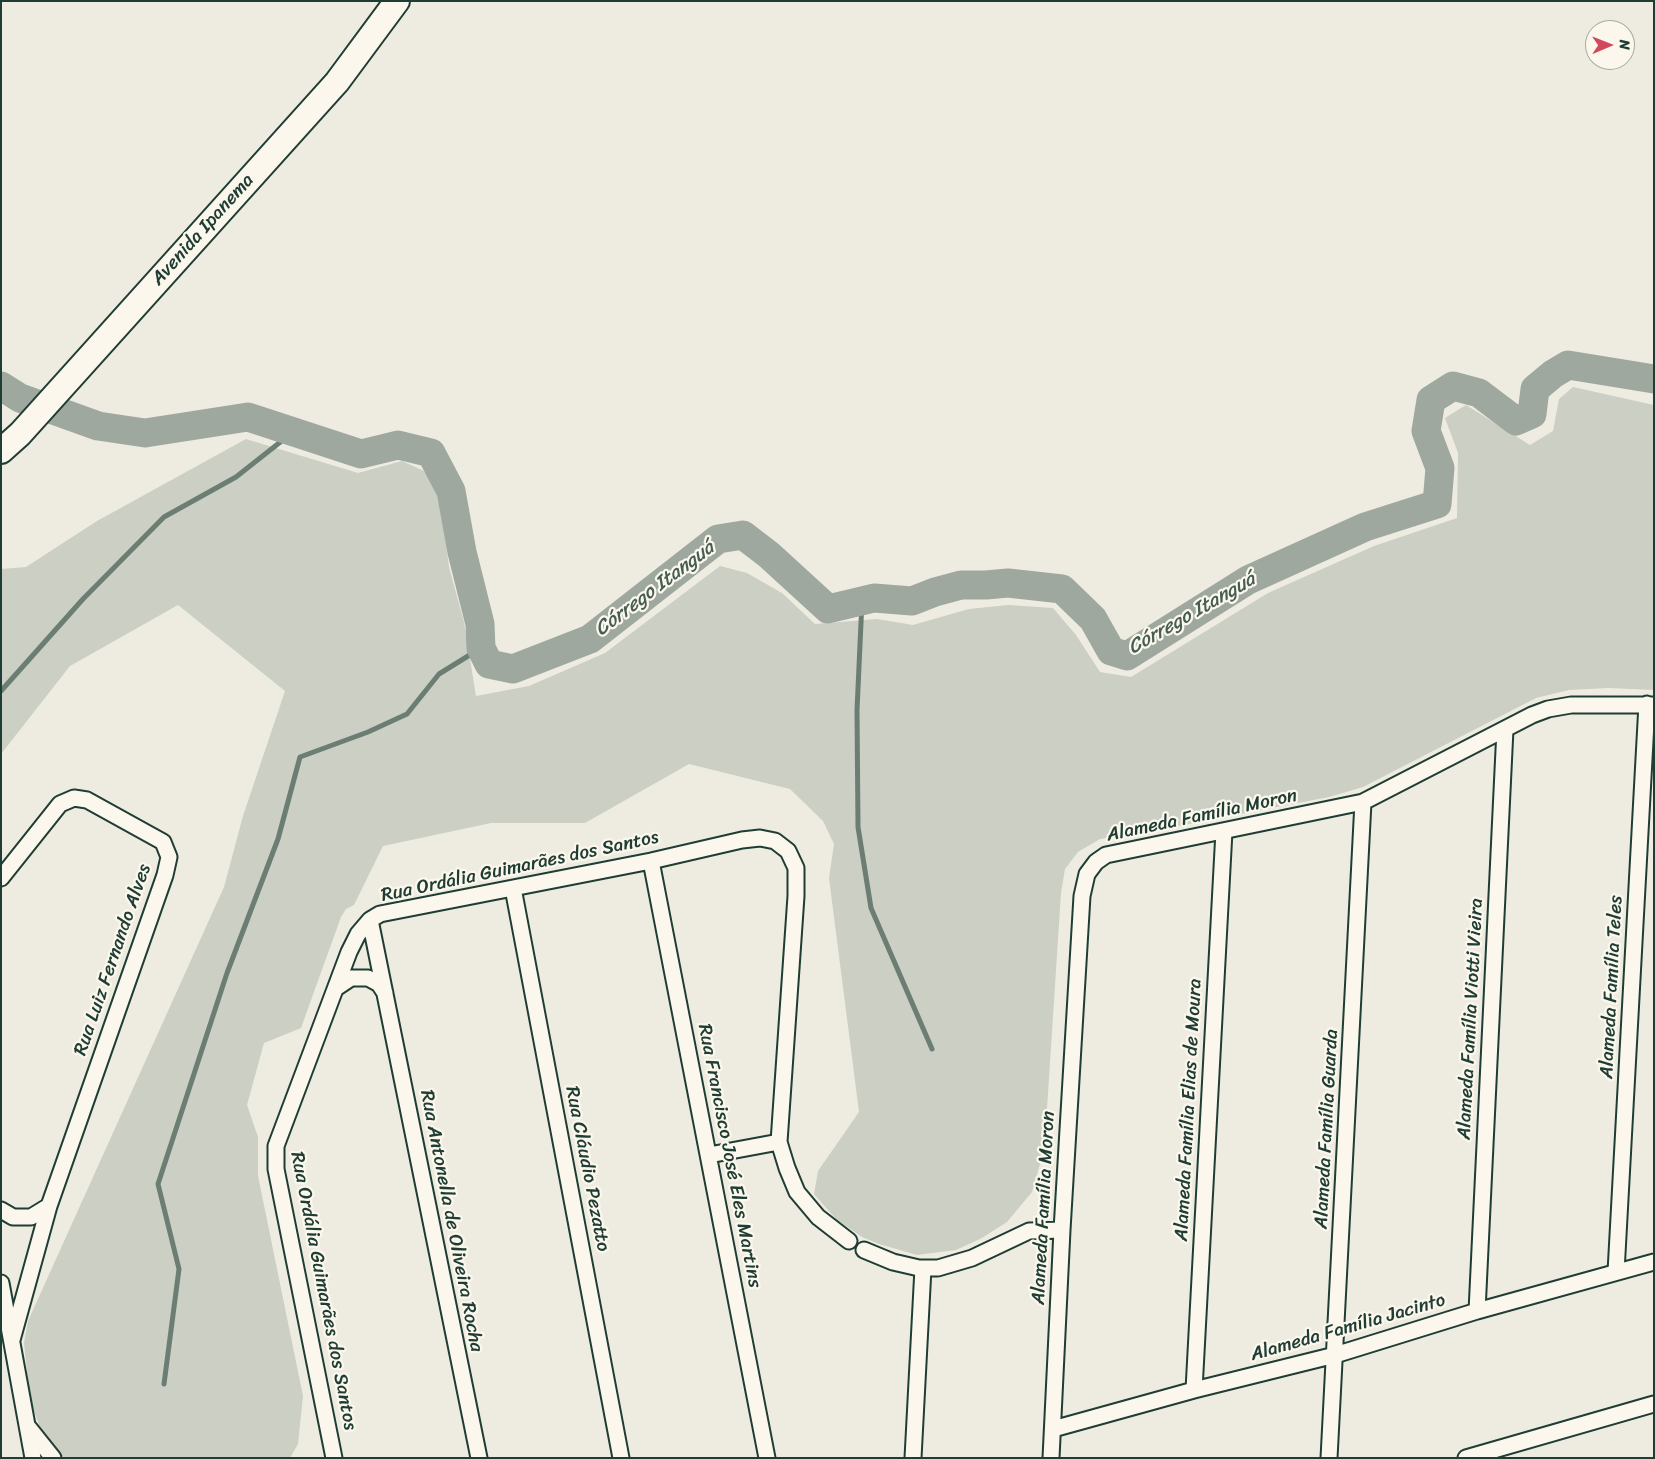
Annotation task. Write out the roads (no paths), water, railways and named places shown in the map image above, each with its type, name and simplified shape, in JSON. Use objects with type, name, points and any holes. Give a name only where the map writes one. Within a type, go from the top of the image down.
[{"type":"main road","name":"Avenida Ipanema","points":[[1,451],[20,434],[337,82],[397,1]]},
{"type":"street","name":"Alameda Família Moron","points":[[1051,1458],[1062,1230],[1082,896],[1087,874],[1096,862],[1106,855],[1364,802],[1532,715],[1548,709],[1571,705],[1650,705]]},
{"type":"street","name":"Alameda Família Teles","points":[[1616,1272],[1650,705]]},
{"type":"street","name":"Alameda Família Viotti Vieira","points":[[1477,1311],[1505,729]]},
{"type":"street","name":"Rua Luiz Fernando Alves","points":[[1,878],[60,804],[74,798],[87,800],[163,842],[170,856],[162,884],[50,1206],[12,1340]]},
{"type":"street","name":"Alameda Família Guarda","points":[[1329,1458],[1364,802]]},
{"type":"street","name":"Alameda Família Elias de Moura","points":[[1194,1390],[1224,831]]},
{"type":"street","name":"Rua Ordália Guimarães dos Santos","points":[[334,1458],[276,1169],[276,1146],[349,952],[358,934],[370,920],[380,914],[651,861],[742,840],[760,838],[775,841],[788,851],[796,868],[796,896],[780,1142],[787,1168],[798,1192],[818,1217],[849,1241]]},
{"type":"street","name":"Rua Francisco José Eles Martins","points":[[651,861],[767,1458]]},
{"type":"street","name":"Rua Cláudio Pezatto","points":[[513,888],[621,1458]]},
{"type":"street","name":"Rua Antonella de Oliveira Rocha","points":[[370,920],[479,1458]]},
{"type":"street","points":[[336,988],[351,978],[368,978],[379,984],[385,993]]},
{"type":"street","points":[[709,1155],[780,1142]]},
{"type":"street","points":[[1,1210],[13,1217],[31,1217],[50,1206]]},
{"type":"street","points":[[864,1250],[893,1262],[923,1268],[938,1268],[972,1258],[1029,1231],[1062,1230]]},
{"type":"street","name":"Alameda Família Jacinto","points":[[1053,1429],[1194,1390],[1335,1355],[1477,1311],[1654,1262]]},
{"type":"street","points":[[913,1458],[923,1268]]},
{"type":"street","points":[[1,1283],[34,1458]]},
{"type":"street","points":[[1466,1458],[1654,1404]]},
{"type":"street","points":[[28,1427],[54,1458]]},
{"type":"waterway","name":"Córrego Itanguá","points":[[1,386],[20,398],[98,426],[145,433],[248,417],[361,454],[398,445],[431,453],[451,491],[462,552],[480,624],[481,648],[489,664],[513,669],[590,639],[718,539],[743,535],[769,555],[828,609],[874,598],[912,601],[961,585],[1008,583],[1062,589],[1093,619],[1111,651],[1127,656],[1248,580],[1365,527],[1437,504],[1440,468],[1426,431],[1431,400],[1453,386],[1479,393],[1516,421],[1532,414],[1535,389],[1553,374],[1568,365],[1654,379]]},
{"type":"waterway","points":[[1,691],[83,599],[164,517],[236,477],[293,432]]},
{"type":"waterway","points":[[862,601],[857,710],[858,827],[871,908],[932,1049]]},
{"type":"waterway","points":[[164,1384],[179,1269],[158,1184],[227,973],[278,839],[300,757],[368,732],[407,714],[439,674],[481,648]]}]
